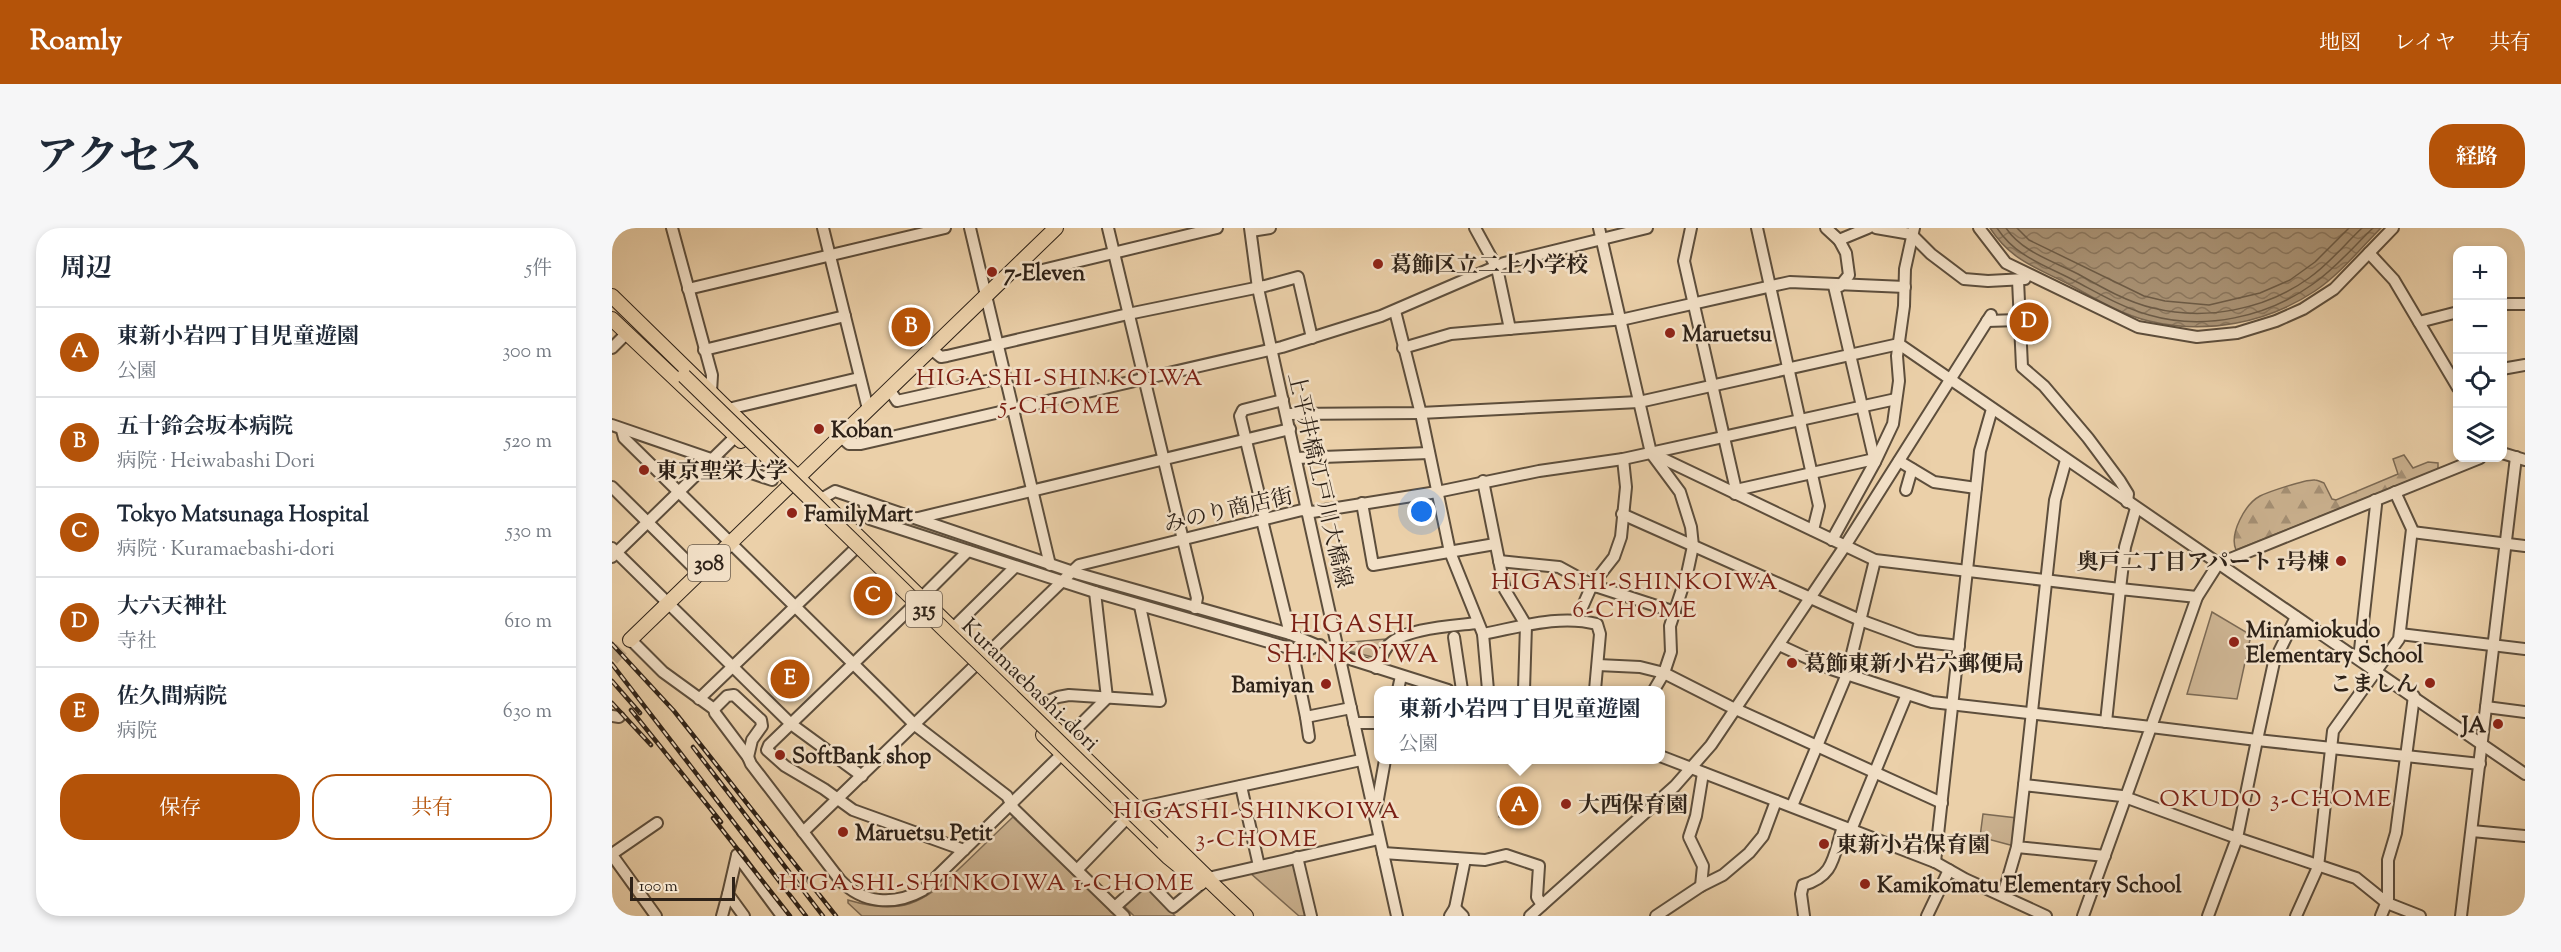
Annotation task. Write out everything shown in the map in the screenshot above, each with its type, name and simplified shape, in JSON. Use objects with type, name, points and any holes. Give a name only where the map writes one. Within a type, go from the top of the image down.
[{"type":"main road","name":"308","points":[[630,640],[1056,228]]},
{"type":"main road","points":[[612,296],[729,409],[855,549],[917,602],[953,628],[979,662],[1034,707],[1067,745],[1075,767],[1127,818],[1204,881]]},
{"type":"main road","name":"Kuramaebashi-dori","points":[[612,305],[628,329],[684,376],[1163,843],[1246,916]]},
{"type":"main road","name":"315","points":[[612,311],[736,436],[794,481]]},
{"type":"main road","name":"315","points":[[612,319],[628,329]]},
{"type":"main road","points":[[794,481],[821,499],[917,602],[1067,745],[1087,758],[1138,808],[1204,881]]},
{"type":"main road","points":[[1075,767],[1078,759],[1087,758]]},
{"type":"main road","name":"Kuramaebashi-dori","points":[[1204,881],[1233,916]]},
{"type":"street","points":[[672,228],[711,375],[711,392]]},
{"type":"street","points":[[823,228],[868,409]]},
{"type":"street","points":[[688,289],[945,228]]},
{"type":"street","points":[[970,228],[1050,565]]},
{"type":"street","points":[[1108,228],[1197,598],[1195,608]]},
{"type":"street","points":[[1018,264],[1030,273],[1217,228]]},
{"type":"street","points":[[1250,229],[1270,228]]},
{"type":"street","points":[[1475,228],[1497,268],[1510,328]]},
{"type":"street","points":[[841,437],[849,444],[857,445],[1312,338],[1395,311],[1504,263],[1601,233],[1647,228]]},
{"type":"street","points":[[1691,228],[1684,261],[1736,492]]},
{"type":"street","points":[[1757,228],[1819,506],[1813,530]]},
{"type":"street","points":[[1826,228],[1839,240],[1846,253],[1849,275],[1837,286]]},
{"type":"street","points":[[1839,240],[1868,228]]},
{"type":"street","points":[[1876,228],[1912,231],[1931,254],[1964,279],[2037,278]]},
{"type":"street","points":[[1979,228],[2006,263],[2015,280],[2022,367],[2044,386],[2088,438],[2120,481],[2128,494],[2131,505],[2106,722]]},
{"type":"street","points":[[2006,263],[2138,327],[2197,337],[2237,333],[2276,321],[2303,309],[2334,289],[2393,228]]},
{"type":"street","name":"上平井橋江戸川大橋線","points":[[1250,229],[1258,288],[1397,916]]},
{"type":"street","points":[[1832,540],[1893,424],[1899,381],[1897,356],[1912,231]]},
{"type":"street","points":[[1601,233],[1651,453],[1669,475],[1687,507],[1692,546],[1687,574],[1670,626],[1671,652],[1664,673],[1656,686]]},
{"type":"street","points":[[2369,253],[2394,280],[2453,374]]},
{"type":"street","points":[[931,349],[941,357],[1128,314],[1258,288],[1298,277],[1312,338]]},
{"type":"street","points":[[1403,348],[1451,334],[1620,320],[1790,282],[1837,286],[1905,287]]},
{"type":"street","points":[[1837,286],[1875,462]]},
{"type":"street","points":[[2507,304],[2525,304]]},
{"type":"street","points":[[1395,311],[1450,552],[1483,634],[1488,686]]},
{"type":"street","points":[[2419,322],[2453,313]]},
{"type":"street","points":[[704,350],[845,316]]},
{"type":"street","points":[[1536,912],[1692,769],[1711,746],[1845,546],[1989,318],[2019,320]]},
{"type":"street","points":[[612,348],[628,329]]},
{"type":"street","points":[[1287,414],[1420,413],[1639,402],[1899,344],[2525,774]]},
{"type":"street","points":[[2507,368],[2525,365]]},
{"type":"street","points":[[889,389],[897,401],[1005,377]]},
{"type":"street","points":[[729,409],[859,378]]},
{"type":"street","name":"みのり商店街","points":[[803,832],[1082,563],[1308,511],[1437,492],[1539,471],[1623,459],[1724,439],[1896,399]]},
{"type":"street","points":[[1283,400],[1242,410],[1239,416],[1290,634]]},
{"type":"street","points":[[1935,862],[1980,451],[1992,409]]},
{"type":"street","points":[[617,427],[772,480]]},
{"type":"street","points":[[617,427],[624,438],[853,665],[915,724],[1007,796],[1011,805],[1124,916]]},
{"type":"street","points":[[917,519],[1290,429]]},
{"type":"street","points":[[736,436],[614,552],[791,724],[862,776]]},
{"type":"street","points":[[1296,458],[1429,453]]},
{"type":"street","points":[[1651,453],[1875,560],[2198,597]]},
{"type":"street","points":[[1577,619],[1592,585],[1614,557],[1621,537],[1626,487],[1623,459]]},
{"type":"street","points":[[2461,916],[2506,544],[2520,459]]},
{"type":"street","points":[[1736,492],[1870,460],[1875,462]]},
{"type":"street","points":[[2002,895],[2017,847],[2055,501],[2066,460]]},
{"type":"street","points":[[1899,461],[1934,482],[1976,488]]},
{"type":"street","points":[[2084,916],[2198,597],[2218,564],[2470,462]]},
{"type":"street","points":[[1906,490],[1911,469]]},
{"type":"street","points":[[1483,481],[1505,590],[1526,625],[1524,686]]},
{"type":"street","points":[[612,487],[699,573]]},
{"type":"street","points":[[821,499],[835,491],[1050,565],[1290,634],[1376,668],[1435,686]]},
{"type":"street","points":[[2296,916],[2318,867],[2333,731],[2399,639],[2412,532],[2395,492]]},
{"type":"street","points":[[2359,659],[2375,500]]},
{"type":"street","points":[[864,501],[870,519],[1015,567],[1140,606],[1303,652],[1320,645]]},
{"type":"street","points":[[1362,503],[1373,565],[1495,544]]},
{"type":"street","points":[[1622,514],[1860,620],[1917,641],[1959,646]]},
{"type":"street","points":[[2412,532],[2525,546]]},
{"type":"street","points":[[699,699],[855,549]]},
{"type":"street","points":[[964,850],[853,810],[769,754],[767,750],[769,745],[968,551]]},
{"type":"street","points":[[1792,806],[1847,674],[1875,560]]},
{"type":"street","points":[[1499,561],[1559,567],[1592,585],[1675,612]]},
{"type":"street","points":[[953,628],[1015,567]]},
{"type":"street","points":[[630,640],[663,672],[714,710],[748,757],[750,764],[843,883],[859,894],[880,901],[902,900],[923,890],[1011,805],[1107,698],[1095,592]]},
{"type":"street","points":[[1034,707],[1062,696],[1160,701],[1140,606]]},
{"type":"street","points":[[2208,916],[2237,838],[2274,662],[2296,616]]},
{"type":"street","points":[[1483,634],[1526,625],[1577,619],[1597,624],[1600,634],[1595,686]]},
{"type":"street","points":[[1376,668],[1388,646],[1401,637],[1438,628],[1477,623]]},
{"type":"street","points":[[2400,634],[2525,649]]},
{"type":"street","points":[[1454,637],[1461,686]]},
{"type":"street","points":[[1779,645],[1847,674],[1932,702],[2480,764]]},
{"type":"street","points":[[1292,649],[1309,737]]},
{"type":"street","points":[[1598,665],[1640,667],[1664,673],[1736,709],[1942,803]]},
{"type":"street","points":[[1399,686],[1401,676]]},
{"type":"street","points":[[1804,916],[1801,894],[1803,885],[1825,876],[1875,772],[1907,694]]},
{"type":"street","points":[[714,710],[729,695],[738,697],[762,722],[762,726],[752,740],[748,757]]},
{"type":"street","points":[[2382,916],[2387,903],[2388,860],[2396,833],[2414,696]]},
{"type":"street","points":[[2486,706],[2525,711]]},
{"type":"street","points":[[1306,717],[1351,708]]},
{"type":"street","points":[[1354,723],[1374,723]]},
{"type":"street","points":[[737,741],[752,740]]},
{"type":"street","points":[[1665,758],[1935,862],[2046,916]]},
{"type":"street","points":[[1138,808],[1361,760]]},
{"type":"street","points":[[1373,812],[1378,799],[1384,764]]},
{"type":"street","points":[[1701,886],[1703,866],[1689,837],[1696,816],[1696,800],[1703,773]]},
{"type":"street","points":[[2024,785],[2127,797],[2318,867],[2356,878],[2387,903],[2420,916]]},
{"type":"street","points":[[1241,786],[1259,866]]},
{"type":"street","points":[[1656,916],[1701,886],[1723,875],[1749,853],[1763,836],[1776,801]]},
{"type":"street","points":[[1077,870],[1127,818]]},
{"type":"street","points":[[656,916],[613,859],[657,823]]},
{"type":"street","points":[[2472,831],[2525,836]]},
{"type":"street","points":[[1115,907],[1146,879],[1173,907],[1204,881],[1379,838]]},
{"type":"street","points":[[2017,847],[2105,856]]},
{"type":"street","points":[[1383,854],[1465,860],[1485,860],[1506,855],[1539,866],[1536,912]]},
{"type":"street","points":[[722,916],[737,855],[782,916]]},
{"type":"street","points":[[1298,857],[1311,916]]},
{"type":"street","points":[[1463,916],[1452,912],[1465,860]]},
{"type":"street","points":[[1927,916],[1948,870]]},
{"type":"street","points":[[728,894],[744,916]]},
{"type":"green space","points":[[2404,455],[2413,468],[2428,462],[2438,463],[2438,469],[2236,550],[2234,543],[2240,520],[2254,500],[2260,496],[2315,480],[2324,483],[2332,499],[2336,500],[2398,474],[2393,459]]},
{"type":"green space","points":[[869,505],[1065,573],[1060,578],[871,515]]},
{"type":"green space","points":[[1072,577],[1309,644],[1302,649],[1070,582]]},
{"type":"green space","points":[[2212,612],[2251,635],[2237,699],[2187,694]]},
{"type":"green space","points":[[1385,639],[1376,658],[1342,649],[1341,643]]},
{"type":"green space","points":[[1515,788],[1529,790],[1524,823],[1513,825],[1499,817],[1502,804],[1511,807]]},
{"type":"green space","points":[[1983,814],[2017,818],[2014,846],[1980,837]]},
{"type":"green space","points":[[1013,817],[1117,916],[862,916],[848,903],[848,900],[883,907],[910,904],[922,898],[947,880]]},
{"type":"green space","points":[[1297,858],[1309,916],[1299,916],[1248,871]]},
{"type":"green space","points":[[1147,884],[1175,916],[1134,916],[1124,906]]},
{"type":"water","points":[[1990,228],[2381,228],[2333,277],[2296,302],[2256,318],[2214,326],[2192,327],[2149,321],[2110,307],[2017,257]]},
{"type":"tunnel","points":[[612,659],[630,640]]},
{"type":"railway","points":[[612,644],[674,711],[836,916]]},
{"type":"railway","points":[[612,664],[806,916]]},
{"type":"railway","points":[[612,681],[640,713]]},
{"type":"railway","points":[[612,703],[651,745]]},
{"type":"railway","points":[[631,710],[721,822]]},
{"type":"railway","points":[[693,747],[823,916]]},
{"type":"railway","points":[[713,818],[790,916]]},
{"type":"place","name":"葛飾区立二上小学校","points":[[1378,264]]},
{"type":"place","name":"7-Eleven","points":[[992,272]]},
{"type":"place","name":"大六天神社","points":[[2029,322]]},
{"type":"place","name":"五十鈴会坂本病院","points":[[911,327]]},
{"type":"place","name":"Maruetsu","points":[[1670,333]]},
{"type":"place","name":"Koban","points":[[819,429]]},
{"type":"place","name":"東京聖栄大学","points":[[644,470]]},
{"type":"place","name":"FamilyMart","points":[[792,513]]},
{"type":"place","name":"奥戸二丁目アパート 1号棟","points":[[2341,561]]},
{"type":"place","name":"Tokyo Matsunaga Hospital","points":[[873,596]]},
{"type":"place","name":"Minamiokudo Elementary School","points":[[2234,642]]},
{"type":"place","name":"葛飾東新小岩六郵便局","points":[[1792,663]]},
{"type":"place","name":"佐久間病院","points":[[790,679]]},
{"type":"place","name":"こましん","points":[[2430,683]]},
{"type":"place","name":"Bamiyan","points":[[1326,684]]},
{"type":"place","name":"JA","points":[[2498,724]]},
{"type":"place","name":"SoftBank shop","points":[[780,755]]},
{"type":"place","name":"大西保育園","points":[[1566,804]]},
{"type":"place","name":"東新小岩四丁目児童遊園","points":[[1519,806]]},
{"type":"place","name":"Maruetsu Petit","points":[[843,832]]},
{"type":"place","name":"東新小岩保育園","points":[[1824,844]]},
{"type":"place","name":"Kamikomatu Elementary School","points":[[1865,884]]},
{"type":"district","name":"HIGASHI-SHINKOIWA 5-CHOME","points":[[1060,391]]},
{"type":"district","name":"HIGASHI-SHINKOIWA 6-CHOME","points":[[1635,595]]},
{"type":"district","name":"HIGASHI SHINKOIWA","points":[[1353,638]]},
{"type":"district","name":"OKUDO 3-CHOME","points":[[2276,798]]},
{"type":"district","name":"HIGASHI-SHINKOIWA 3-CHOME","points":[[1257,824]]},
{"type":"district","name":"HIGASHI-SHINKOIWA 1-CHOME","points":[[987,882]]}]
